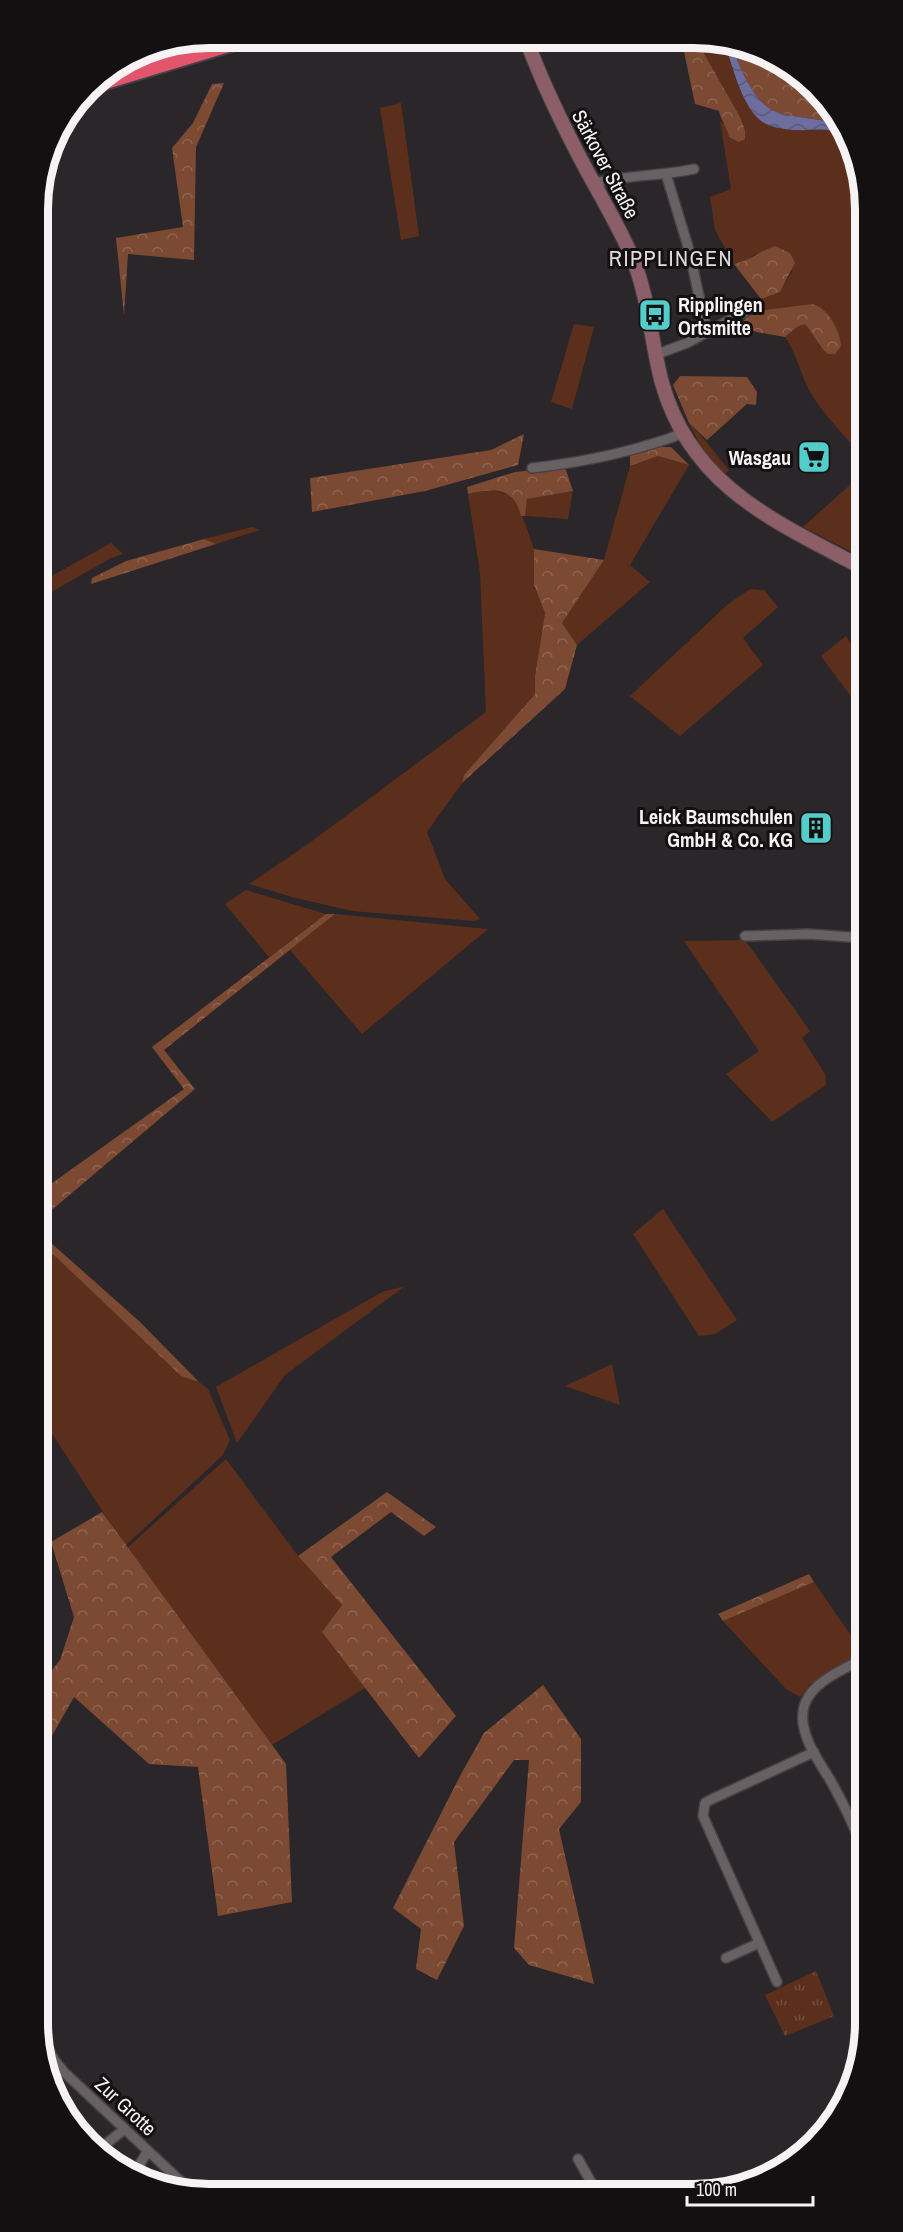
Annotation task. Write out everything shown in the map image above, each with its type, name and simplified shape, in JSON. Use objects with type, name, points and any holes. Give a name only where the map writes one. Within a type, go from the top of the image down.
[{"type":"highway","points":[[113,79],[216,48]]},
{"type":"main road","name":"Särkover Straße","points":[[529,48],[546,90],[621,234],[639,275],[663,386],[684,433],[712,474],[744,501],[783,526],[855,564]]},
{"type":"street","points":[[593,183],[630,176],[666,174],[694,169]]},
{"type":"street","points":[[666,174],[689,250],[707,333]]},
{"type":"street","points":[[655,355],[687,344],[752,308]]},
{"type":"street","points":[[532,468],[580,462],[630,452],[684,433]]},
{"type":"street","points":[[745,936],[809,934],[855,937]]},
{"type":"street","points":[[855,1663],[823,1682],[806,1700],[802,1720],[804,1731],[855,1832]]},
{"type":"street","points":[[777,1982],[702,1810],[705,1803],[710,1800],[814,1752]]},
{"type":"street","points":[[726,1958],[759,1943]]},
{"type":"street","name":"Zur Grotte","points":[[51,2054],[65,2073],[181,2181]]},
{"type":"street","points":[[104,2145],[124,2129]]},
{"type":"street","points":[[140,2168],[148,2151]]},
{"type":"street","points":[[578,2159],[592,2184]]},
{"type":"green space","points":[[683,48],[701,48],[740,117],[745,130],[745,139],[739,142],[729,137],[719,111],[695,104]]},
{"type":"green space","points":[[701,48],[728,52],[740,90],[751,110],[766,124],[790,130],[834,131],[850,168],[855,209],[855,448],[813,397],[785,337],[797,327],[805,324],[812,331],[820,348],[812,304],[755,311],[761,299],[780,292],[793,270],[755,254],[744,262],[734,264],[715,230],[710,197],[731,189],[720,121],[726,126],[740,117]]},
{"type":"green space","points":[[739,55],[745,57],[783,75],[815,103],[828,121],[783,114],[763,104],[746,80],[737,60]]},
{"type":"green space","points":[[224,83],[196,147],[194,260],[128,254],[124,315],[116,238],[183,227],[172,148],[193,123],[212,84]]},
{"type":"green space","points":[[401,103],[419,236],[401,240],[380,108]]},
{"type":"green space","points":[[775,246],[790,253],[795,263],[780,292],[761,299],[734,264]]},
{"type":"green space","points":[[812,304],[823,310],[836,327],[841,346],[835,354],[828,354],[825,351],[805,324],[797,327],[785,337],[756,332],[743,325],[743,321],[755,311]]},
{"type":"green space","points":[[574,324],[594,327],[572,409],[551,402]]},
{"type":"green space","points":[[680,376],[747,377],[757,392],[756,405],[747,404],[707,440],[689,423],[673,385]]},
{"type":"green space","points":[[689,423],[729,470],[724,475],[703,451]]},
{"type":"green space","points":[[524,434],[518,465],[425,491],[312,512],[310,478],[491,450]]},
{"type":"green space","points":[[656,447],[671,447],[689,465],[658,456],[630,466],[630,455]]},
{"type":"green space","points":[[658,456],[689,465],[630,565],[650,582],[577,645],[562,623],[604,560],[630,466]]},
{"type":"green space","points":[[565,467],[573,491],[527,499],[525,516],[521,516],[513,499],[501,492],[486,491],[468,494],[467,487],[515,472]]},
{"type":"green space","points":[[855,480],[855,553],[803,527]]},
{"type":"green space","points":[[489,489],[509,495],[519,506],[534,549],[534,585],[545,613],[535,676],[535,694],[464,775],[462,783],[427,832],[445,879],[480,919],[474,921],[352,911],[249,884],[308,844],[486,712],[480,573],[468,494]]},
{"type":"green space","points":[[573,491],[568,519],[525,516],[527,499]]},
{"type":"green space","points":[[252,527],[260,530],[216,544],[204,539]]},
{"type":"green space","points":[[204,539],[216,544],[91,584],[92,578],[126,561]]},
{"type":"green space","points":[[111,543],[123,554],[111,558],[48,594],[48,578]]},
{"type":"green space","points":[[534,549],[604,560],[562,623],[577,645],[565,689],[462,783],[464,775],[535,694],[535,676],[545,613],[534,585]]},
{"type":"green space","points":[[750,589],[764,590],[778,607],[743,638],[763,665],[680,736],[630,696],[727,605]]},
{"type":"green space","points":[[846,636],[855,651],[855,702],[821,656]]},
{"type":"green space","points":[[246,890],[326,914],[269,957],[225,904]]},
{"type":"green space","points":[[326,914],[335,914],[164,1050],[195,1089],[48,1213],[48,1186],[184,1089],[152,1047]]},
{"type":"green space","points":[[335,914],[488,929],[362,1034],[290,950]]},
{"type":"green space","points":[[745,940],[810,1031],[802,1038],[825,1074],[826,1085],[772,1122],[726,1074],[759,1051],[684,941]]},
{"type":"green space","points":[[663,1209],[737,1320],[715,1334],[699,1336],[633,1234]]},
{"type":"green space","points":[[48,1240],[139,1321],[199,1382],[181,1376],[48,1251]]},
{"type":"green space","points":[[48,1251],[181,1376],[199,1382],[208,1389],[230,1440],[223,1455],[125,1546],[48,1429]]},
{"type":"green space","points":[[405,1286],[285,1375],[237,1443],[216,1387],[382,1292]]},
{"type":"green space","points":[[612,1364],[620,1405],[565,1386]]},
{"type":"green space","points":[[226,1459],[298,1556],[342,1605],[324,1630],[365,1688],[272,1745],[127,1548]]},
{"type":"green space","points":[[387,1492],[436,1527],[424,1536],[391,1512],[331,1557],[456,1716],[419,1758],[322,1632],[342,1605],[298,1556]]},
{"type":"green space","points":[[102,1512],[286,1764],[292,1902],[218,1916],[198,1767],[149,1764],[74,1697],[48,1743],[48,1675],[60,1660],[74,1617],[51,1542]]},
{"type":"green space","points":[[809,1574],[814,1582],[723,1621],[718,1614]]},
{"type":"green space","points":[[814,1582],[855,1641],[855,1669],[826,1684],[811,1683],[800,1697],[786,1689],[723,1621]]},
{"type":"green space","points":[[543,1685],[581,1739],[581,1802],[559,1829],[594,1984],[529,1965],[514,1948],[529,1760],[514,1760],[454,1842],[464,1926],[437,1980],[416,1969],[421,1929],[393,1908],[484,1733]]},
{"type":"green space","points":[[816,1971],[834,2016],[785,2036],[765,1995]]},
{"type":"water","points":[[728,52],[739,55],[737,60],[746,80],[763,104],[783,114],[828,121],[834,131],[790,130],[766,124],[751,110],[736,78]]},
{"type":"place","name":"Ripplingen Ortsmitte","points":[[655,315]]},
{"type":"place","name":"Wasgau","points":[[814,457]]},
{"type":"place","name":"Leick Baumschulen GmbH & Co. KG","points":[[816,828]]},
{"type":"district","name":"RIPPLINGEN","points":[[671,258]]}]
